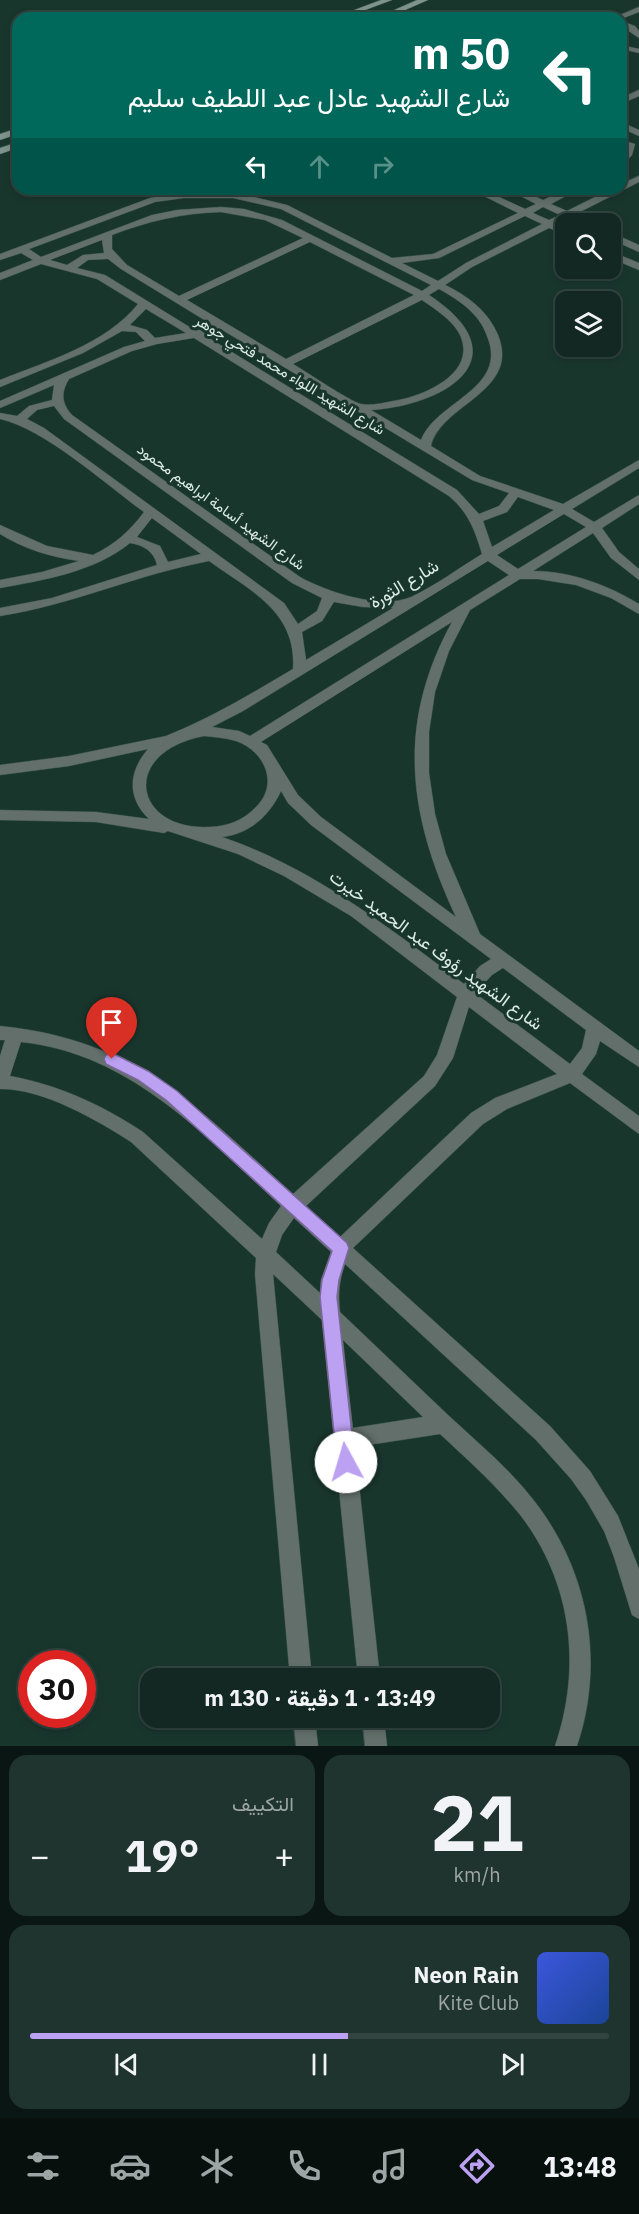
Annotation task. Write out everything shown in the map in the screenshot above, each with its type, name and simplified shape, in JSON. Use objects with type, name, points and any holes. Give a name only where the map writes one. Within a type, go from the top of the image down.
[{"type":"street","points":[[354,12],[388,0]]},
{"type":"street","points":[[395,12],[424,0]]},
{"type":"street","points":[[635,26],[639,36]]},
{"type":"street","points":[[0,257],[138,204],[190,195]]},
{"type":"street","points":[[233,195],[284,207],[440,285],[470,303],[481,313],[494,336],[496,358],[489,377],[482,386],[435,424],[426,439],[425,448]]},
{"type":"street","points":[[488,195],[555,227]]},
{"type":"street","points":[[525,195],[563,213]]},
{"type":"street","points":[[389,260],[413,260],[436,256],[562,195]]},
{"type":"street","points":[[571,213],[606,195]]},
{"type":"street","points":[[0,277],[124,227],[169,213],[200,209],[229,209],[268,218],[421,296],[445,312],[462,330],[468,347],[465,363],[454,378],[426,396],[401,403],[358,407]]},
{"type":"street","points":[[107,216],[124,227]]},
{"type":"street","points":[[285,364],[421,296],[469,265],[555,221]]},
{"type":"street","points":[[71,267],[86,257],[110,255],[105,241],[108,234]]},
{"type":"street","points":[[179,300],[310,238]]},
{"type":"street","points":[[621,240],[639,249]]},
{"type":"street","points":[[337,252],[356,243]]},
{"type":"street","points":[[22,249],[41,261]]},
{"type":"street","name":"شارع الشهيد اللواء محمد فتحي جوهر","points":[[110,255],[124,267],[476,478],[564,509],[595,527]]},
{"type":"street","points":[[621,259],[635,266],[639,273]]},
{"type":"street","name":"شارع الشهيد اللواء محمد فتحي جوهر","points":[[41,261],[71,267],[101,277],[453,493],[466,502],[477,519],[488,555]]},
{"type":"street","points":[[0,384],[103,339],[134,318],[144,304]]},
{"type":"street","points":[[0,405],[128,349],[151,342],[196,336],[219,324]]},
{"type":"street","points":[[121,328],[145,332],[151,342]]},
{"type":"street","points":[[19,420],[33,408],[57,402],[56,393],[65,376]]},
{"type":"street","name":"شارع الشهيد أسامة ابراهيم محمود","points":[[57,402],[68,417],[296,580],[329,597],[370,604],[412,602]]},
{"type":"street","points":[[0,416],[19,420],[40,430],[279,606],[296,630],[300,643],[299,671]]},
{"type":"street","name":"شارع الثورة","points":[[187,734],[238,708],[639,463]]},
{"type":"street","points":[[477,519],[502,509],[515,493]]},
{"type":"street","points":[[252,741],[639,499]]},
{"type":"street","points":[[0,584],[37,577],[93,558],[128,539],[144,523],[151,511]]},
{"type":"street","points":[[595,527],[615,555],[639,576]]},
{"type":"street","points":[[2,535],[45,550],[93,558]]},
{"type":"street","points":[[128,539],[151,545],[160,554],[163,566]]},
{"type":"street","points":[[488,555],[518,575],[548,576],[578,581],[615,595],[639,610]]},
{"type":"street","points":[[0,612],[67,599],[163,566],[212,556]]},
{"type":"street","points":[[296,630],[320,617],[329,597]]},
{"type":"street","points":[[467,606],[442,651],[433,675],[424,709],[420,754],[422,784],[433,844],[444,875],[476,940]]},
{"type":"street","points":[[0,770],[69,761],[171,740],[187,734],[221,731],[252,741],[264,750],[277,773],[277,785],[273,797],[256,818],[227,831],[187,831],[96,817],[0,815]]},
{"type":"street","points":[[171,740],[148,758],[138,782],[139,794],[153,816],[165,824],[187,831]]},
{"type":"street","name":"شارع الشهيد رؤوف عبد الحميد خيرت","points":[[277,773],[293,798],[316,821],[639,1060]]},
{"type":"street","name":"شارع الشهيد رؤوف عبد الحميد خيرت","points":[[187,831],[243,850],[312,884],[356,912],[639,1126]]},
{"type":"street","points":[[300,1668],[264,1274],[265,1255],[275,1228],[293,1206],[424,1088],[446,1055],[465,994],[482,972],[504,960]]},
{"type":"street","points":[[368,1668],[330,1314],[330,1280],[341,1248],[469,1124],[504,1102],[561,1082],[571,1075],[589,1053],[595,1028]]},
{"type":"street","points":[[566,1746],[572,1732],[580,1685],[580,1637],[570,1591],[554,1548],[530,1510],[501,1479],[330,1314],[137,1137],[108,1117],[76,1101],[42,1089],[0,1081],[8,1033],[78,1047],[112,1059],[143,1076],[198,1119],[341,1248],[543,1433],[584,1479],[612,1525],[632,1576],[639,1608]]},
{"type":"street","points":[[344,1439],[443,1424]]},
{"type":"street","points":[[305,1728],[307,1746]]},
{"type":"street","points":[[374,1728],[376,1746]]},
{"type":"route","points":[[112,1059],[143,1076],[171,1096],[341,1248],[334,1263],[329,1297],[346,1462]]}]
